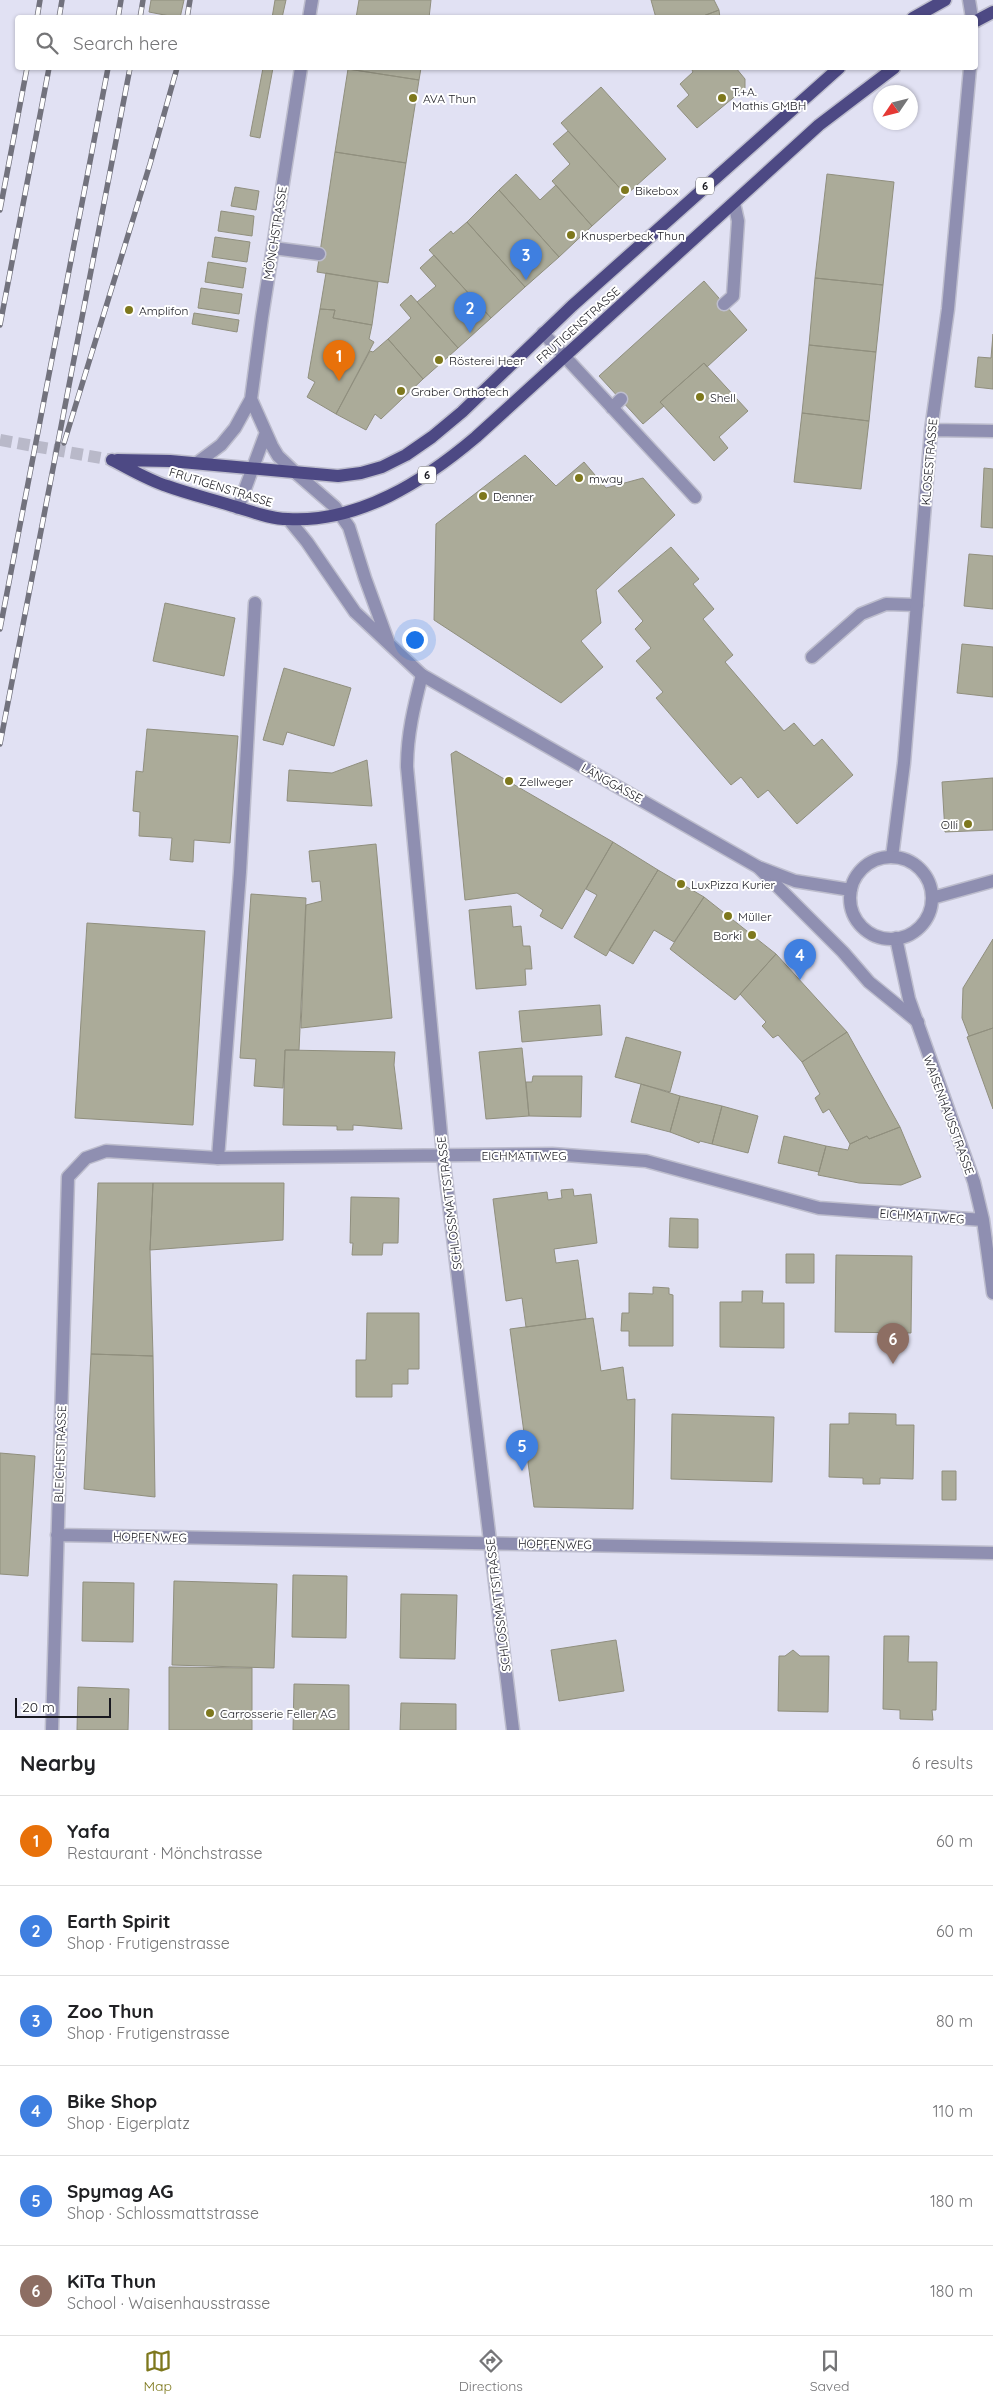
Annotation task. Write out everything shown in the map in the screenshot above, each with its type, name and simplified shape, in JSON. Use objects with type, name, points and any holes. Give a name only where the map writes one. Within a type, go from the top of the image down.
[{"type":"main road","points":[[918,15],[946,0]]},
{"type":"main road","points":[[978,19],[993,12]]},
{"type":"main road","name":"FRUTIGENSTRASSE","points":[[837,70],[796,104],[543,333],[462,412],[406,455],[382,467],[361,473],[338,476],[297,474],[197,463],[112,460],[166,486],[274,518],[289,520],[341,514],[393,494],[443,464],[476,437],[833,114],[891,70]]},
{"type":"street","points":[[310,15],[312,0]]},
{"type":"street","points":[[969,0],[972,15]]},
{"type":"street","name":"MÖNCHSTRASSE","points":[[197,463],[221,445],[235,428],[251,399],[301,70]]},
{"type":"street","name":"KLOSESTRASSE","points":[[892,857],[904,764],[931,430],[948,309],[970,70]]},
{"type":"street","points":[[724,304],[733,296],[738,221],[734,203]]},
{"type":"street","points":[[273,248],[320,254]]},
{"type":"street","points":[[543,333],[564,357],[616,404],[695,497]]},
{"type":"street","points":[[251,399],[262,421],[265,435],[278,456],[297,474]]},
{"type":"street","points":[[931,430],[993,431]]},
{"type":"street","points":[[238,508],[265,435]]},
{"type":"street","name":"LÄNGGASSE","points":[[297,474],[341,514],[349,527],[389,644]]},
{"type":"street","name":"LÄNGGASSE","points":[[289,520],[307,542],[354,612],[422,675],[758,867],[795,881],[851,890]]},
{"type":"street","points":[[218,1158],[240,872],[255,603]]},
{"type":"street","points":[[812,657],[861,614],[886,604],[917,605]]},
{"type":"street","name":"SCHLOSSMATTSTRASSE","points":[[422,675],[414,703],[407,744],[407,767],[443,1155],[513,1730]]},
{"type":"street","points":[[892,857],[902,859],[920,870],[927,878],[932,898],[930,910],[918,929],[896,938],[884,938],[872,934],[862,926],[854,915],[850,903],[851,890],[858,874],[870,863],[881,858],[892,857]]},
{"type":"street","points":[[758,867],[843,952],[869,982],[918,1022]]},
{"type":"street","points":[[932,898],[993,881]]},
{"type":"street","name":"WAISENHAUSSTRASSE","points":[[896,938],[909,999],[974,1182],[983,1220],[993,1293]]},
{"type":"street","name":"EICHMATTWEG","points":[[68,1178],[86,1158],[106,1151],[218,1158],[552,1154],[646,1161],[819,1208],[983,1220]]},
{"type":"street","name":"BLEICHESTRASSE","points":[[52,1730],[68,1178]]},
{"type":"street","name":"HOPFENWEG","points":[[57,1535],[993,1553]]},
{"type":"building","points":[[151,0],[184,0],[181,15],[164,15],[149,12]]},
{"type":"building","points":[[275,0],[286,0],[283,15],[272,15]]},
{"type":"building","points":[[359,0],[431,0],[429,15],[356,15]]},
{"type":"building","points":[[651,0],[714,0],[719,10],[706,15],[655,15]]},
{"type":"building","points":[[719,10],[720,15],[706,15]]},
{"type":"building","points":[[263,70],[273,70],[260,138],[250,136]]},
{"type":"building","points":[[348,70],[419,80],[406,163],[335,152]]},
{"type":"building","points":[[354,70],[421,70],[419,80]]},
{"type":"building","points":[[692,70],[738,70],[745,79],[745,88],[697,128],[677,106],[689,95],[680,84],[693,72]]},
{"type":"building","points":[[601,87],[666,159],[626,195],[561,123]]},
{"type":"building","points":[[568,131],[626,195],[592,226],[552,181],[570,164],[553,144]]},
{"type":"building","points":[[335,152],[406,163],[388,283],[317,272]]},
{"type":"building","points":[[516,174],[540,200],[556,185],[592,226],[559,257],[499,190]]},
{"type":"building","points":[[827,174],[894,182],[883,285],[815,278]]},
{"type":"building","points":[[235,187],[259,191],[256,210],[231,206]]},
{"type":"building","points":[[499,190],[559,257],[525,287],[467,222]]},
{"type":"building","points":[[221,211],[254,216],[252,236],[218,231]]},
{"type":"building","points":[[467,222],[525,287],[491,318],[429,250],[451,231],[453,234]]},
{"type":"building","points":[[215,237],[250,242],[247,262],[212,257]]},
{"type":"building","points":[[434,255],[491,318],[458,348],[417,302],[436,286],[420,268]]},
{"type":"building","points":[[208,262],[246,268],[243,288],[205,282]]},
{"type":"building","points":[[326,273],[378,282],[372,325],[333,318],[335,310],[320,309]]},
{"type":"building","points":[[815,278],[883,285],[876,352],[809,345]]},
{"type":"building","points":[[704,281],[747,330],[707,367],[704,363],[660,402],[664,406],[643,424],[599,376]]},
{"type":"building","points":[[201,288],[242,294],[239,314],[198,308]]},
{"type":"building","points":[[411,295],[458,348],[423,379],[388,339],[411,318],[400,305]]},
{"type":"building","points":[[320,309],[335,310],[333,318],[372,325],[369,339],[374,342],[336,414],[307,397],[315,382],[308,378]]},
{"type":"building","points":[[194,313],[239,320],[237,332],[192,324]]},
{"type":"building","points":[[993,334],[993,389],[975,387],[978,357],[991,358]]},
{"type":"building","points":[[388,339],[423,379],[381,419],[375,414],[366,430],[336,414],[370,351],[373,352]]},
{"type":"building","points":[[809,345],[876,352],[869,421],[802,413]]},
{"type":"building","points":[[704,363],[748,411],[719,437],[728,448],[714,461],[660,402]]},
{"type":"building","points":[[802,413],[869,421],[861,489],[794,482]]},
{"type":"building","points":[[525,455],[556,486],[584,462],[606,488],[643,478],[675,515],[596,590],[601,623],[581,641],[603,667],[561,703],[434,620],[436,524]]},
{"type":"building","points":[[984,468],[993,469],[993,528],[981,527]]},
{"type":"building","points":[[671,547],[699,579],[693,584],[714,609],[703,619],[733,655],[725,662],[784,731],[794,723],[814,746],[822,739],[853,775],[797,824],[768,790],[758,798],[741,777],[731,785],[656,698],[663,692],[636,661],[651,648],[635,629],[643,621],[618,591]]},
{"type":"building","points":[[969,554],[993,556],[993,609],[964,606]]},
{"type":"building","points":[[165,603],[235,618],[224,676],[153,661]]},
{"type":"building","points":[[962,644],[993,647],[993,697],[957,693]]},
{"type":"building","points":[[284,668],[351,688],[334,746],[287,732],[283,745],[263,740]]},
{"type":"building","points":[[147,729],[238,736],[230,843],[194,840],[193,862],[170,860],[172,838],[139,836],[140,812],[133,811],[136,771],[143,772]]},
{"type":"building","points":[[456,751],[613,842],[562,929],[540,916],[543,910],[517,893],[465,900],[451,754]]},
{"type":"building","points":[[367,760],[372,806],[287,801],[289,770],[332,773]]},
{"type":"building","points":[[993,778],[993,830],[945,832],[942,782]]},
{"type":"building","points":[[613,842],[658,870],[606,956],[574,937],[597,895],[586,889]]},
{"type":"building","points":[[376,844],[392,1018],[301,1028],[306,905],[322,901],[320,881],[312,882],[309,851]]},
{"type":"building","points":[[658,870],[704,897],[674,942],[654,930],[633,964],[609,950]]},
{"type":"building","points":[[251,894],[306,898],[299,1050],[285,1050],[283,1088],[254,1086],[256,1059],[240,1058]]},
{"type":"building","points":[[704,897],[776,954],[735,1000],[670,949]]},
{"type":"building","points":[[511,906],[513,927],[521,926],[523,946],[530,946],[532,969],[525,969],[526,985],[476,989],[469,910]]},
{"type":"building","points":[[87,923],[205,931],[193,1125],[75,1118]]},
{"type":"building","points":[[993,939],[993,1028],[969,1036],[962,1018],[963,988]]},
{"type":"building","points":[[776,954],[847,1032],[802,1062],[778,1035],[773,1038],[762,1026],[766,1022],[740,994]]},
{"type":"building","points":[[600,1005],[602,1035],[522,1042],[519,1011]]},
{"type":"building","points":[[993,1028],[993,1109],[967,1037]]},
{"type":"building","points":[[847,1032],[900,1127],[869,1139],[867,1136],[850,1144],[829,1109],[823,1113],[815,1098],[820,1094],[802,1062]]},
{"type":"building","points":[[626,1037],[681,1052],[670,1092],[615,1077]]},
{"type":"building","points":[[522,1048],[529,1116],[486,1119],[479,1052]]},
{"type":"building","points":[[285,1050],[395,1052],[394,1065],[402,1129],[353,1125],[353,1130],[337,1130],[337,1126],[283,1125]]},
{"type":"building","points":[[533,1076],[582,1076],[581,1117],[529,1116],[526,1082],[532,1082]]},
{"type":"building","points":[[641,1084],[680,1096],[670,1132],[631,1122]]},
{"type":"building","points":[[680,1096],[722,1106],[712,1144],[700,1141],[699,1143],[670,1132]]},
{"type":"building","points":[[722,1106],[758,1116],[748,1153],[712,1144]]},
{"type":"building","points":[[900,1127],[921,1177],[901,1185],[859,1183],[818,1175],[826,1146],[848,1150],[850,1144],[867,1136],[869,1139]]},
{"type":"building","points":[[784,1136],[826,1146],[819,1172],[778,1163]]},
{"type":"building","points":[[98,1183],[153,1183],[150,1250],[153,1356],[91,1354]]},
{"type":"building","points":[[153,1183],[284,1183],[283,1240],[150,1250]]},
{"type":"building","points":[[573,1189],[574,1196],[591,1194],[597,1243],[554,1249],[556,1263],[578,1260],[586,1319],[526,1327],[522,1298],[506,1301],[493,1199],[547,1192],[548,1200],[562,1198],[561,1190]]},
{"type":"building","points":[[351,1197],[399,1198],[398,1243],[383,1243],[382,1255],[352,1255],[353,1243],[350,1243]]},
{"type":"building","points":[[670,1218],[698,1219],[698,1248],[669,1247]]},
{"type":"building","points":[[786,1254],[814,1254],[814,1283],[786,1283]]},
{"type":"building","points":[[836,1255],[912,1256],[911,1333],[835,1332]]},
{"type":"building","points":[[653,1287],[669,1288],[669,1294],[673,1295],[673,1346],[629,1346],[629,1331],[621,1331],[622,1313],[629,1313],[629,1293],[653,1294]]},
{"type":"building","points":[[742,1291],[763,1291],[762,1303],[784,1303],[784,1348],[720,1347],[720,1302],[742,1302]]},
{"type":"building","points":[[367,1313],[419,1313],[419,1369],[408,1369],[408,1384],[392,1384],[392,1397],[356,1397],[356,1360],[366,1360]]},
{"type":"building","points":[[593,1318],[601,1371],[623,1367],[627,1400],[635,1399],[633,1509],[534,1507],[510,1329]]},
{"type":"building","points":[[91,1354],[153,1356],[155,1497],[84,1489]]},
{"type":"building","points":[[849,1413],[896,1414],[896,1425],[914,1425],[913,1479],[880,1478],[880,1484],[863,1484],[863,1478],[829,1477],[830,1424],[849,1424]]},
{"type":"building","points":[[672,1414],[774,1417],[772,1482],[671,1479]]},
{"type":"building","points":[[0,1453],[35,1456],[28,1576],[0,1574]]},
{"type":"building","points":[[942,1471],[956,1471],[956,1500],[942,1500]]},
{"type":"building","points":[[293,1575],[347,1576],[346,1638],[292,1637]]},
{"type":"building","points":[[174,1581],[277,1584],[274,1668],[172,1665]]},
{"type":"building","points":[[83,1582],[134,1583],[133,1642],[82,1641]]},
{"type":"building","points":[[401,1594],[457,1595],[455,1659],[400,1658]]},
{"type":"building","points":[[884,1636],[909,1636],[908,1662],[937,1662],[936,1710],[932,1710],[933,1720],[900,1719],[900,1710],[883,1709]]},
{"type":"building","points":[[616,1640],[624,1691],[559,1701],[551,1650]]},
{"type":"building","points":[[793,1650],[800,1656],[829,1656],[828,1712],[778,1711],[779,1656],[785,1656]]},
{"type":"building","points":[[169,1667],[252,1668],[252,1730],[169,1730]]},
{"type":"building","points":[[294,1684],[349,1685],[349,1730],[293,1730]]},
{"type":"building","points":[[78,1687],[129,1689],[128,1730],[77,1730]]},
{"type":"building","points":[[401,1703],[456,1704],[456,1730],[400,1730]]},
{"type":"tunnel","points":[[0,440],[112,460]]},
{"type":"railway","points":[[38,15],[40,0]]},
{"type":"railway","points":[[60,15],[62,0]]},
{"type":"railway","points":[[118,15],[121,0]]},
{"type":"railway","points":[[140,15],[143,0]]},
{"type":"railway","points":[[188,15],[190,0]]},
{"type":"railway","points":[[0,210],[27,70]]},
{"type":"railway","points":[[0,325],[49,70]]},
{"type":"railway","points":[[0,629],[108,70]]},
{"type":"railway","points":[[0,744],[130,70]]},
{"type":"railway","points":[[64,443],[150,164],[176,70]]},
{"type":"place","name":"AVA Thun","points":[[413,98]]},
{"type":"place","name":"T.+A. Mathis GMBH","points":[[722,98]]},
{"type":"place","name":"Bikebox","points":[[625,190]]},
{"type":"place","name":"Knusperbeck Thun","points":[[571,235]]},
{"type":"place","name":"Zoo Thun","points":[[526,280]]},
{"type":"place","name":"Amplifon","points":[[129,310]]},
{"type":"place","name":"Earth Spirit","points":[[470,333]]},
{"type":"place","name":"Rösterei Heer","points":[[439,360]]},
{"type":"place","name":"Yafa","points":[[339,381]]},
{"type":"place","name":"Graber Orthotech","points":[[401,391]]},
{"type":"place","name":"Shell","points":[[700,397]]},
{"type":"place","name":"mway","points":[[579,478]]},
{"type":"place","name":"Denner","points":[[483,496]]},
{"type":"place","name":"Zellweger","points":[[509,781]]},
{"type":"place","name":"Olli","points":[[968,824]]},
{"type":"place","name":"LuxPizza Kurier","points":[[681,884]]},
{"type":"place","name":"Müller","points":[[728,916]]},
{"type":"place","name":"Borki","points":[[752,935]]},
{"type":"place","name":"Bike Shop","points":[[800,980]]},
{"type":"place","name":"KiTa Thun","points":[[893,1364]]},
{"type":"place","name":"Spymag AG","points":[[522,1471]]},
{"type":"place","name":"Carrosserie Feller AG","points":[[210,1713]]}]
